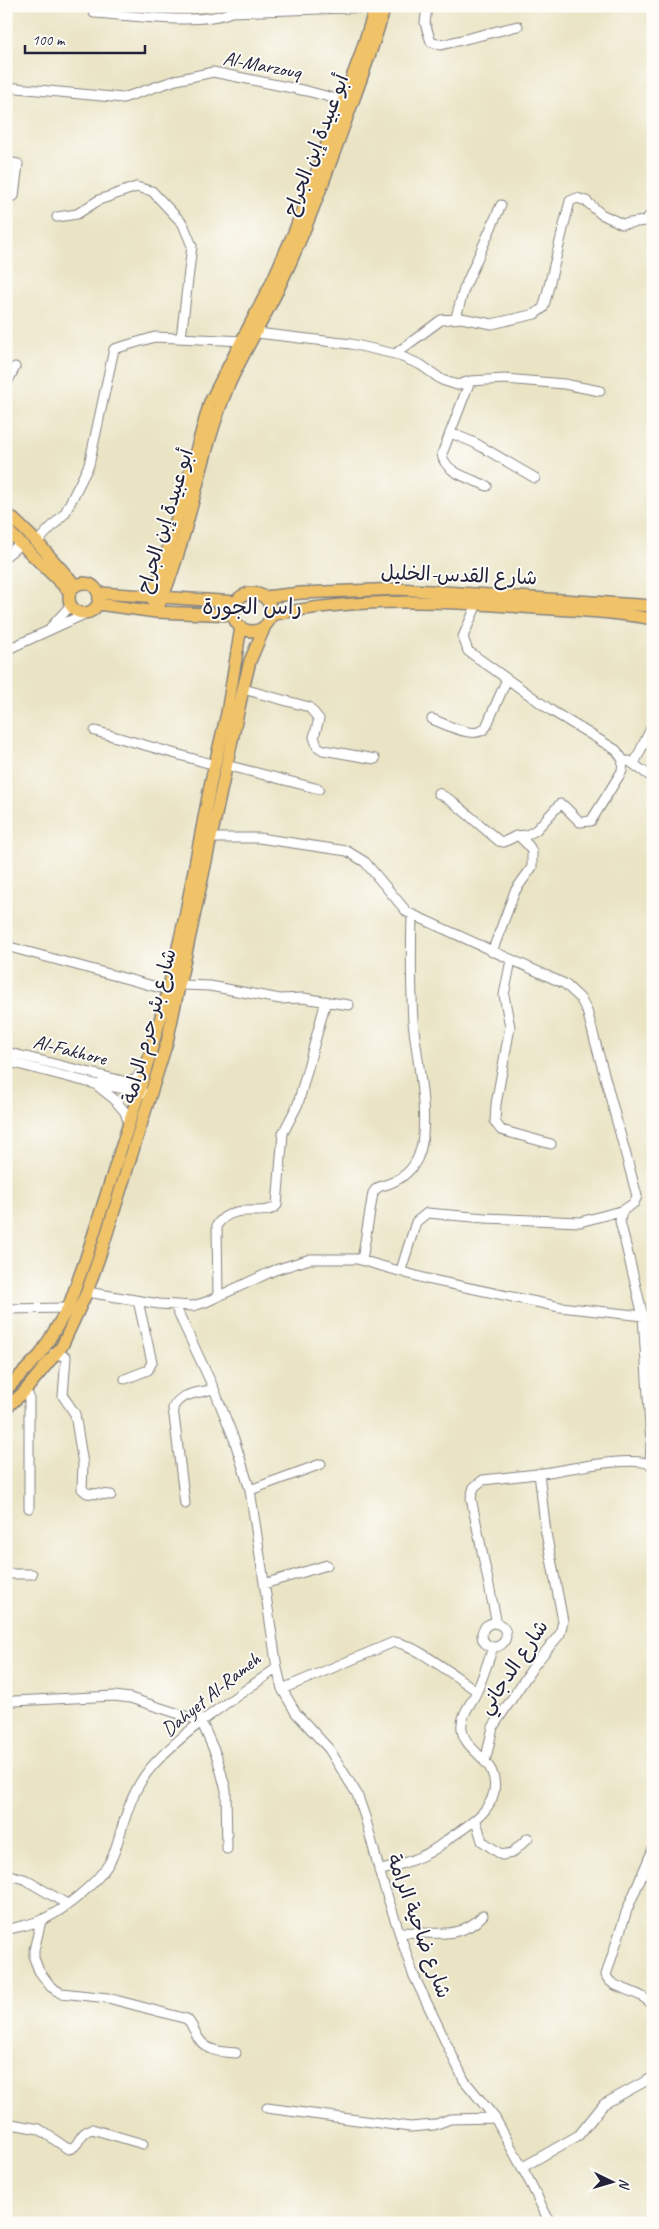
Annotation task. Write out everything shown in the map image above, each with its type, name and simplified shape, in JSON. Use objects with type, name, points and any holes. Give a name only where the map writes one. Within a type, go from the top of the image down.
[{"type":"main road","name":"أبو عبيدة إبن الجراح","points":[[251,338],[344,102],[376,6]]},
{"type":"main road","name":"أبو عبيدة إبن الجراح","points":[[156,612],[158,596],[187,523],[213,425],[228,386],[300,241],[373,46],[384,6]]},
{"type":"main road","points":[[6,512],[37,542],[72,588],[71,605],[78,612],[87,613],[96,608],[99,598],[97,589],[89,583],[72,588]]},
{"type":"main road","points":[[6,529],[20,544],[72,588]]},
{"type":"main road","name":"شارع القدس-الخليل","points":[[264,597],[301,592],[399,589],[653,606]]},
{"type":"main road","points":[[252,593],[264,597],[270,606],[271,615],[265,626],[253,631],[241,627],[234,615],[237,602],[246,594],[252,593]]},
{"type":"main road","points":[[99,598],[158,596],[237,602]]},
{"type":"main road","points":[[99,598],[156,612],[234,615]]},
{"type":"main road","name":"شارع القدس-الخليل","points":[[271,615],[301,608],[400,601],[628,614],[653,619]]},
{"type":"main road","name":"شارع بئر حرم الرامة","points":[[6,1390],[40,1355],[68,1308],[86,1258],[139,1092],[168,990],[220,765],[250,661],[265,626]]},
{"type":"main road","name":"شارع بئر حرم الرامة","points":[[6,1408],[24,1392],[54,1353],[62,1346],[88,1292],[167,1042],[212,838],[220,765],[241,627]]},
{"type":"street","points":[[94,13],[198,19],[222,16],[231,12],[376,6]]},
{"type":"street","points":[[427,6],[425,23],[431,42],[441,45],[518,26]]},
{"type":"street","name":"Al-Marzouq","points":[[6,87],[123,98],[176,80],[213,72],[307,91],[344,102]]},
{"type":"street","points":[[6,162],[18,164],[14,196]]},
{"type":"street","points":[[57,217],[77,214],[99,200],[136,187],[152,191],[183,224],[192,246],[182,338]]},
{"type":"street","points":[[395,354],[436,323],[456,317],[492,324],[532,315],[541,310],[545,302],[570,201],[578,198],[586,201],[601,214],[622,224],[645,221],[653,212]]},
{"type":"street","points":[[456,317],[464,289],[501,205]]},
{"type":"street","points":[[37,542],[65,513],[89,464],[114,349],[155,338],[251,338],[351,344],[395,354],[422,365],[444,382],[457,385],[470,381],[505,379],[564,384],[600,391]]},
{"type":"street","points":[[6,385],[15,367]]},
{"type":"street","points":[[470,381],[442,454],[446,467],[487,486]]},
{"type":"street","points":[[451,432],[475,443],[535,478]]},
{"type":"street","points":[[6,556],[20,544]]},
{"type":"street","points":[[438,793],[452,801],[499,841],[506,842],[536,830],[560,804],[580,822],[591,821],[624,766],[622,758],[616,750],[552,711],[473,656],[466,647],[463,637],[477,604]]},
{"type":"street","points":[[34,638],[55,624],[71,605]]},
{"type":"street","points":[[6,650],[87,613]]},
{"type":"street","points":[[432,719],[472,734],[480,733],[486,727],[507,679]]},
{"type":"street","points":[[243,689],[309,707],[319,718],[314,737],[317,746],[323,750],[375,759]]},
{"type":"street","points":[[634,764],[653,724]]},
{"type":"street","points":[[95,731],[220,765],[319,789]]},
{"type":"street","points":[[622,758],[653,778]]},
{"type":"street","points":[[492,952],[515,891],[532,867],[532,852],[519,836]]},
{"type":"street","points":[[212,838],[259,838],[346,851],[366,862],[400,905],[412,915],[565,984],[576,993],[584,1004],[637,1195],[634,1203],[624,1210],[580,1222],[485,1218],[427,1213],[416,1224],[401,1270]]},
{"type":"street","points":[[362,1260],[373,1193],[379,1186],[395,1181],[409,1171],[419,1155],[423,1142],[422,1087],[413,1022],[412,915]]},
{"type":"street","points":[[6,946],[168,990]]},
{"type":"street","points":[[511,960],[504,995],[510,1027],[496,1104],[495,1123],[501,1130],[551,1144]]},
{"type":"street","points":[[181,985],[210,986],[280,1000],[298,998],[349,1005]]},
{"type":"street","points":[[218,1296],[217,1225],[232,1213],[270,1210],[276,1206],[283,1133],[298,1104],[326,1002]]},
{"type":"street","name":"Al-Fakhore","points":[[6,1052],[97,1076],[132,1081]]},
{"type":"street","name":"Al-Fakhore","points":[[6,1061],[95,1084],[114,1099],[125,1112],[128,1124]]},
{"type":"street","points":[[139,1092],[132,1081],[136,1079],[147,1064]]},
{"type":"street","points":[[95,1084],[151,1094]]},
{"type":"street","points":[[497,1624],[486,1626],[482,1633],[483,1641],[493,1647],[500,1646],[506,1635],[503,1628],[497,1624],[477,1534],[472,1492],[476,1484],[483,1480],[539,1474],[589,1464],[632,1462],[651,1465],[643,1316],[620,1221],[624,1210]]},
{"type":"street","points":[[88,1292],[175,1306],[193,1306],[275,1270],[310,1259],[362,1260],[427,1279],[560,1307],[653,1317]]},
{"type":"street","points":[[126,1379],[148,1370],[152,1362],[138,1301]]},
{"type":"street","name":"Dahyet Al-Rameh","points":[[6,1930],[41,1920],[88,1889],[102,1874],[113,1856],[133,1792],[154,1764],[201,1721],[277,1668],[250,1490],[234,1439],[214,1389],[175,1306]]},
{"type":"street","points":[[6,1309],[68,1308]]},
{"type":"street","points":[[54,1353],[66,1357],[63,1396],[75,1414],[83,1464],[82,1490],[86,1493],[111,1495]]},
{"type":"street","points":[[185,1504],[173,1408],[175,1403],[183,1397],[214,1389]]},
{"type":"street","points":[[24,1392],[29,1396],[29,1508]]},
{"type":"street","points":[[250,1490],[321,1464]]},
{"type":"street","name":"شارع الدجاني","points":[[485,1762],[493,1727],[534,1664],[562,1630],[563,1621],[546,1533],[539,1474]]},
{"type":"street","points":[[264,1584],[327,1565]]},
{"type":"street","points":[[6,1574],[32,1574]]},
{"type":"street","points":[[282,1689],[394,1642],[420,1652],[477,1692]]},
{"type":"street","points":[[379,1872],[426,1854],[476,1821],[490,1803],[494,1790],[494,1778],[485,1762],[467,1744],[462,1729],[464,1715],[477,1692],[493,1647]]},
{"type":"street","name":"شارع ضاحية الرامة","points":[[277,1668],[282,1689],[296,1713],[329,1749],[357,1794],[379,1872],[414,1974],[464,2080],[495,2118],[550,2223]]},
{"type":"street","points":[[14,1701],[114,1696],[130,1698],[201,1721],[217,1757],[226,1790],[228,1849]]},
{"type":"street","points":[[476,1821],[482,1841],[502,1855],[512,1853],[528,1838]]},
{"type":"street","points":[[653,1849],[627,1910],[606,1976],[612,1983],[646,1998],[653,2007]]},
{"type":"street","points":[[6,1874],[24,1879],[67,1904]]},
{"type":"street","points":[[400,1932],[457,1933],[474,1925],[483,1915]]},
{"type":"street","points":[[41,1920],[34,1958],[42,1977],[57,1990],[108,1998],[187,2018],[194,2026],[200,2040],[215,2052],[236,2053]]},
{"type":"street","points":[[522,2167],[579,2135],[604,2104],[653,2077]]},
{"type":"street","points":[[266,2108],[410,2127],[434,2125],[450,2119],[495,2118]]},
{"type":"street","points":[[6,2123],[39,2129],[66,2149],[74,2148],[83,2134],[92,2129],[143,2144]]},
{"type":"district","name":"راس الجورة","points":[[252,607]]}]
